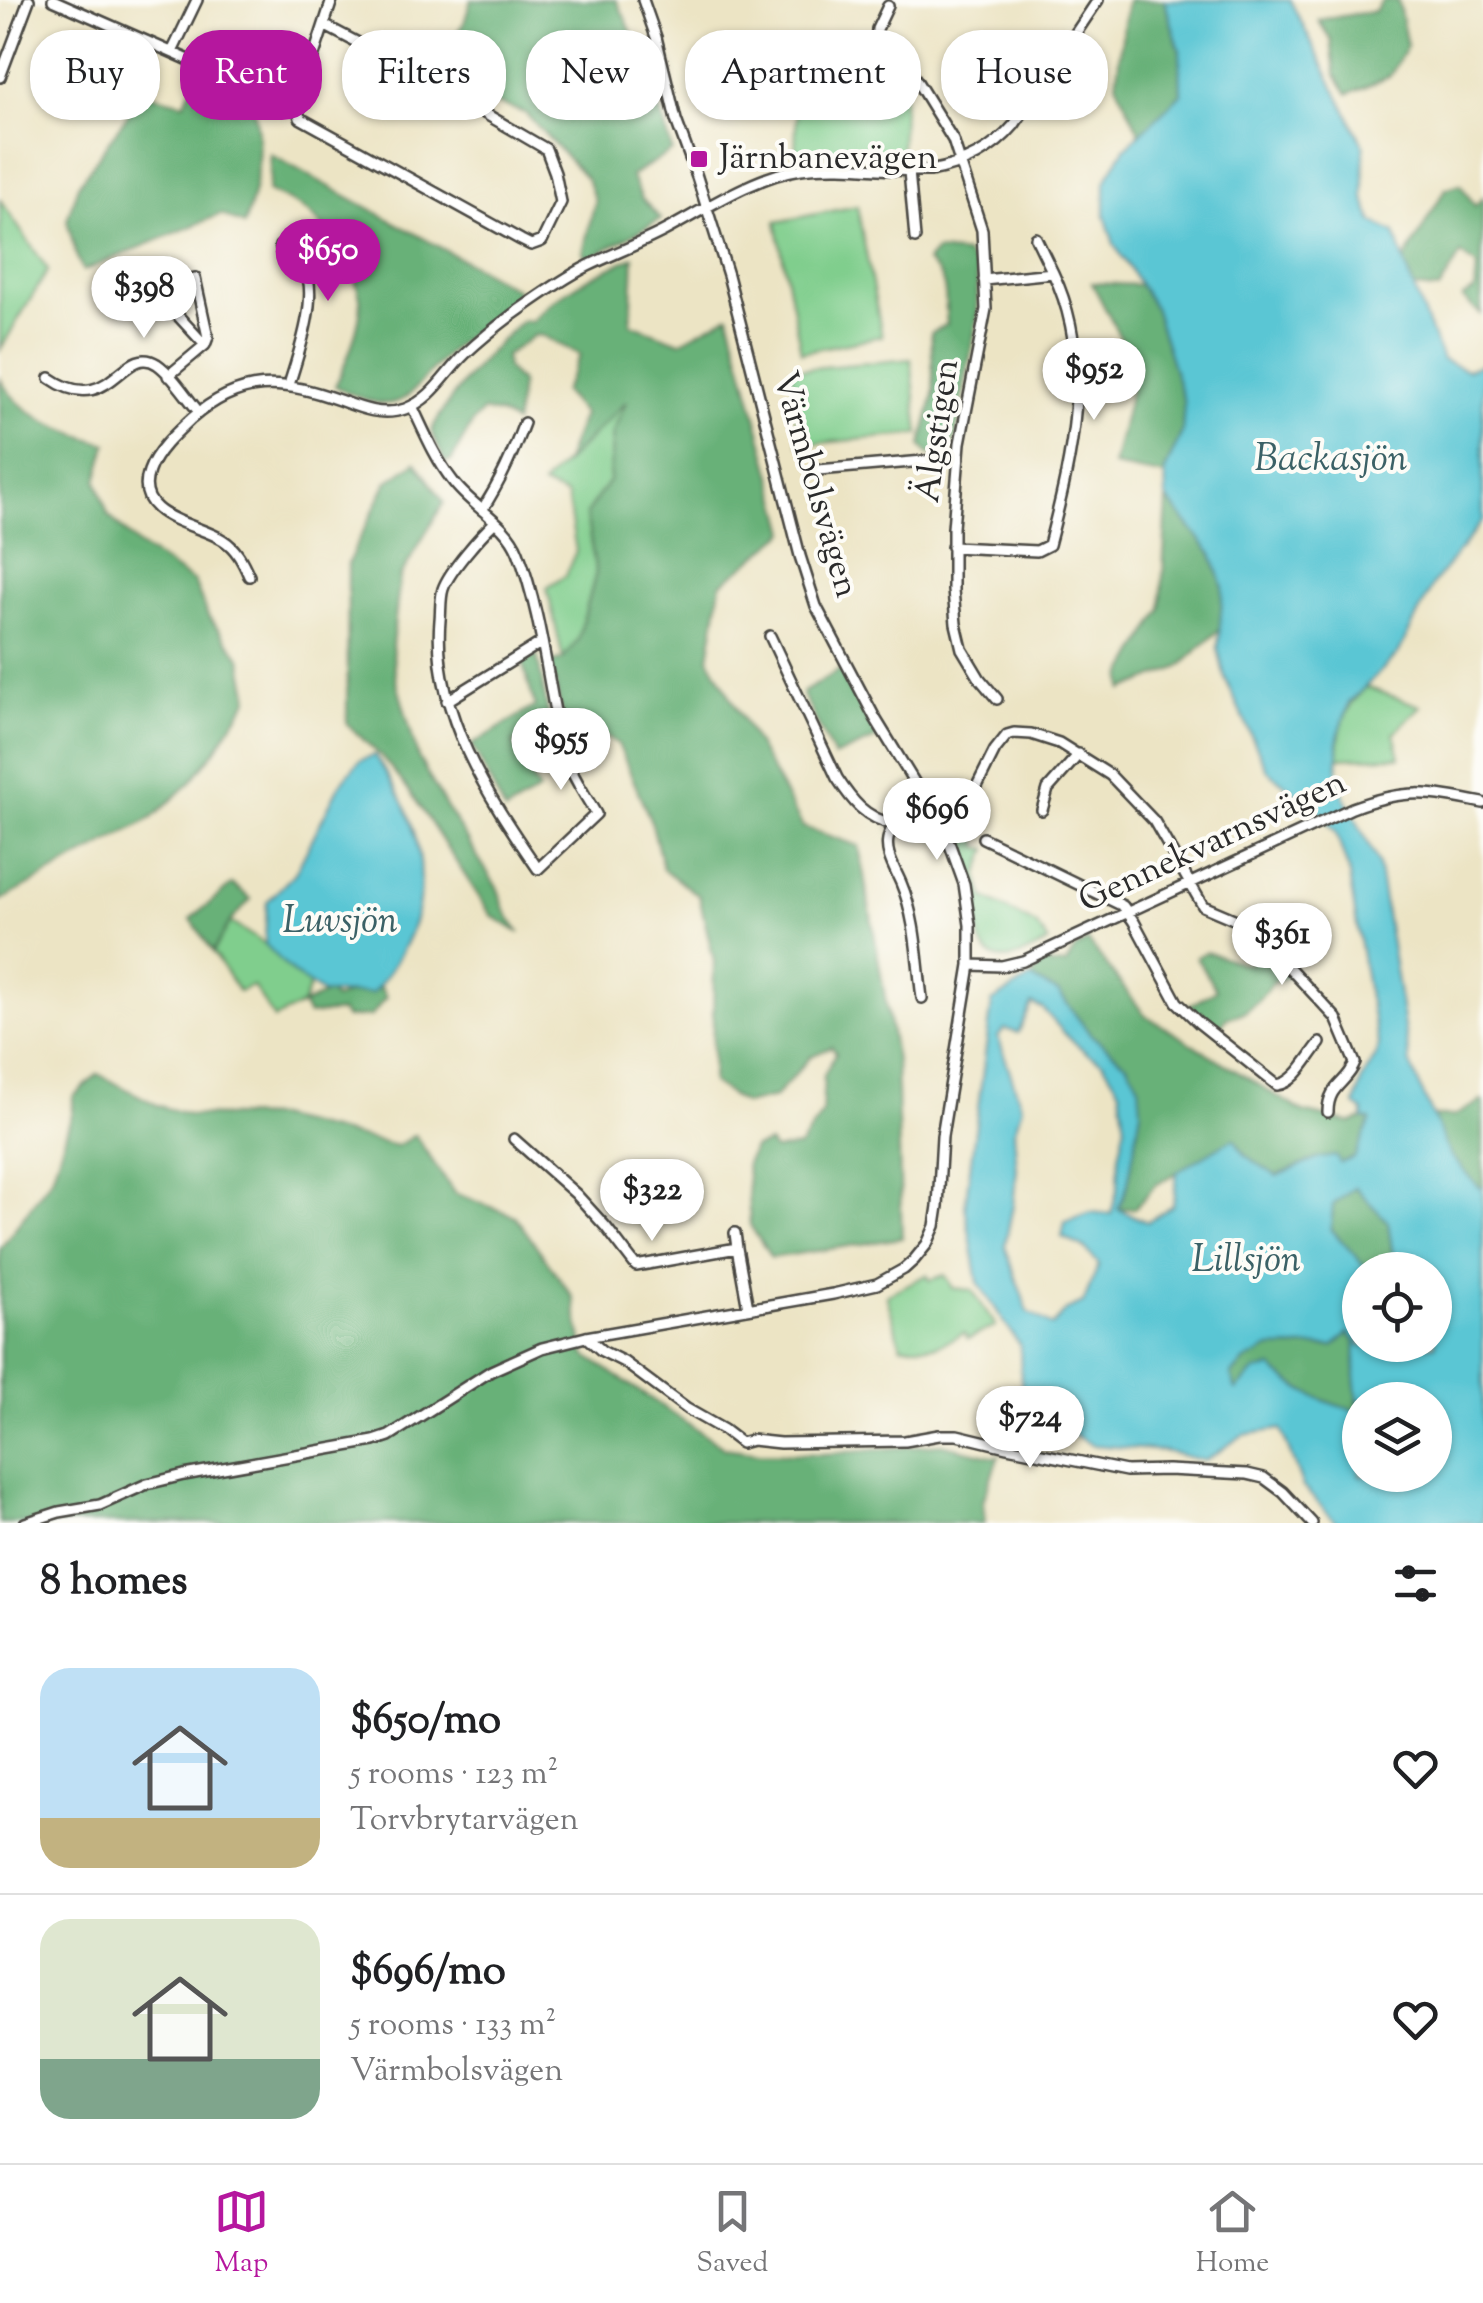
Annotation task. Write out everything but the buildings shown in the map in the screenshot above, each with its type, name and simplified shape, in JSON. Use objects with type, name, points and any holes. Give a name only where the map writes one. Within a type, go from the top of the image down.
[{"type":"street","points":[[0,77],[29,0]]},
{"type":"street","points":[[53,0],[180,56]]},
{"type":"street","points":[[172,52],[197,0]]},
{"type":"street","points":[[324,24],[546,149],[561,202],[539,243],[521,240],[300,118],[297,112],[324,24],[332,0]]},
{"type":"street","name":"Värmbolsvägen","points":[[25,1523],[100,1504],[146,1484],[184,1474],[374,1442],[510,1360],[542,1348],[876,1284],[904,1269],[927,1244],[935,1226],[942,1136],[970,965],[964,884],[953,850],[875,718],[816,606],[741,324],[676,120],[643,0]]},
{"type":"street","points":[[249,576],[238,554],[222,539],[164,514],[148,496],[148,472],[154,461],[171,438],[199,412],[239,390],[289,385],[378,412],[398,411],[432,392],[478,343],[544,294],[590,265],[706,207],[802,169],[930,171],[960,163],[984,152],[1006,134],[1098,0]]},
{"type":"street","name":"Älgstigen","points":[[888,6],[877,29],[876,43],[913,74],[953,140],[982,230],[984,321],[959,458],[953,590],[958,637],[968,661],[998,699]]},
{"type":"street","points":[[909,171],[914,238]]},
{"type":"street","points":[[952,548],[1037,551],[1049,545],[1069,459],[1077,388],[1066,304],[1036,238]]},
{"type":"street","points":[[280,246],[300,261],[310,288],[289,385]]},
{"type":"street","points":[[984,280],[1053,274]]},
{"type":"street","points":[[168,376],[205,345],[208,337],[195,278],[157,288],[156,292],[205,345]]},
{"type":"street","points":[[50,378],[60,385],[91,391],[141,360],[156,364],[199,412]]},
{"type":"street","points":[[412,406],[451,480],[509,534],[518,551],[542,642],[564,752],[596,814],[538,869],[487,790],[447,701],[438,648],[443,589],[469,550],[495,522]]},
{"type":"street","points":[[482,510],[500,482],[524,423]]},
{"type":"street","points":[[818,470],[959,458]]},
{"type":"street","points":[[770,636],[848,795],[873,819],[893,824]]},
{"type":"street","points":[[447,701],[542,642]]},
{"type":"street","points":[[973,794],[995,750],[1014,733],[1031,734],[1079,754],[1110,775],[1154,821],[1203,906],[1254,930],[1336,1018],[1355,1063],[1332,1091],[1328,1112]]},
{"type":"street","points":[[1042,810],[1048,789],[1079,754]]},
{"type":"street","name":"Gennekvarnsvägen","points":[[970,965],[1002,966],[1023,961],[1188,882],[1382,797],[1413,792],[1483,803]]},
{"type":"street","points":[[922,998],[907,900],[887,850],[893,824],[924,799]]},
{"type":"street","points":[[983,838],[1120,903],[1177,1002],[1277,1085],[1292,1079],[1320,1042]]},
{"type":"street","points":[[514,1140],[576,1194],[636,1266],[738,1248]]},
{"type":"street","points":[[735,1233],[748,1308]]},
{"type":"street","points":[[586,1337],[741,1444],[752,1440],[905,1440],[958,1435],[1126,1471],[1247,1474],[1264,1478],[1283,1492],[1312,1523]]},
{"type":"green space","points":[[471,0],[616,0],[630,30],[526,30],[526,114],[506,106],[506,30],[459,30]]},
{"type":"green space","points":[[1127,0],[1164,0],[1180,51],[1181,94],[1138,136],[1116,83]]},
{"type":"green space","points":[[1383,0],[1398,0],[1407,46],[1390,76],[1348,94],[1335,74],[1331,40],[1318,20],[1375,11]]},
{"type":"green space","points":[[160,97],[180,102],[180,120],[256,120],[258,159],[244,225],[221,214],[83,271],[67,220],[78,185],[124,120],[160,120]]},
{"type":"green space","points":[[532,120],[663,120],[672,151],[631,176],[642,199],[661,219],[588,259],[583,252],[595,201],[587,179]]},
{"type":"green space","points":[[796,120],[902,120],[901,156],[795,151]]},
{"type":"green space","points":[[270,154],[516,289],[514,303],[461,341],[399,401],[375,402],[335,386],[359,318],[357,287],[338,248],[320,224],[302,208],[268,191]]},
{"type":"green space","points":[[1460,184],[1475,206],[1483,197],[1481,314],[1462,298],[1475,290],[1477,266],[1461,254],[1439,290],[1413,288],[1404,261],[1445,189]]},
{"type":"green space","points":[[0,200],[48,270],[0,350]]},
{"type":"green space","points":[[857,206],[882,336],[801,352],[776,222]]},
{"type":"green space","points":[[936,251],[966,254],[977,268],[978,314],[955,439],[948,450],[929,455],[921,446],[934,394],[931,333],[947,324],[943,284],[927,261]]},
{"type":"green space","points":[[634,257],[631,324],[680,342],[729,315],[787,532],[721,584],[709,658],[803,827],[859,846],[896,1061],[902,1238],[771,1258],[750,1225],[746,1163],[754,1148],[769,1143],[774,1150],[799,1147],[822,1114],[824,1075],[836,1053],[832,1047],[811,1056],[775,1097],[744,1104],[712,1083],[714,961],[699,896],[663,869],[652,824],[618,744],[588,725],[565,731],[551,663],[563,659],[578,640],[596,573],[586,514],[609,481],[613,432],[626,402],[564,464],[583,414],[563,392],[580,355],[535,335],[505,356],[507,369],[521,383],[515,423],[483,411],[451,461],[445,462],[431,431],[469,375],[517,325],[524,320],[531,322],[579,284]]},
{"type":"green space","points":[[1092,283],[1140,285],[1154,307],[1184,402],[1182,432],[1165,476],[1113,466],[1133,379],[1126,349]]},
{"type":"green space","points":[[911,359],[919,434],[799,445],[791,370]]},
{"type":"green space","points":[[0,379],[9,393],[46,422],[107,444],[97,481],[108,515],[138,545],[194,582],[208,616],[241,658],[249,698],[189,784],[152,818],[0,901]]},
{"type":"green space","points":[[628,399],[613,432],[609,481],[586,514],[596,572],[578,640],[563,659],[547,588],[565,576],[576,551],[567,496],[542,485]]},
{"type":"green space","points":[[416,462],[444,502],[400,577],[392,645],[396,679],[418,757],[498,889],[505,910],[520,933],[491,915],[411,793],[383,758],[347,724],[348,563],[387,482]]},
{"type":"green space","points":[[1167,499],[1212,554],[1223,587],[1220,629],[1180,667],[1123,690],[1123,676],[1161,610]]},
{"type":"green space","points":[[537,655],[550,723],[513,743],[539,791],[505,812],[472,745],[535,706],[522,662]]},
{"type":"green space","points":[[841,669],[878,738],[834,757],[802,693]]},
{"type":"green space","points":[[1366,687],[1421,706],[1394,733],[1400,757],[1338,758],[1344,720]]},
{"type":"green space","points":[[943,812],[977,836],[979,847],[988,849],[978,876],[984,897],[1036,925],[1049,942],[1004,959],[984,949],[971,878]]},
{"type":"green space","points":[[232,884],[251,899],[230,922],[213,952],[191,919]]},
{"type":"green space","points":[[230,922],[265,944],[310,985],[302,1005],[274,1019],[253,986],[238,991],[213,952]]},
{"type":"green space","points":[[1088,941],[1145,1015],[1303,1112],[1351,1123],[1372,1119],[1355,1158],[1340,1163],[1319,1158],[1276,1176],[1245,1155],[1234,1139],[1156,1185],[1135,1208],[1118,1209],[1128,1184],[1141,1110],[1127,1064],[1090,1034],[1059,993],[1031,978],[1046,959],[1050,965],[1066,964],[1075,949]]},
{"type":"green space","points":[[1264,944],[1290,976],[1273,982],[1259,1000],[1245,1012],[1227,1018],[1217,1031],[1189,1006],[1216,990],[1196,957],[1206,952],[1249,965]]},
{"type":"green space","points":[[361,986],[380,987],[386,997],[371,1016],[346,1018],[341,1012],[308,1015],[302,1005],[329,992],[334,999]]},
{"type":"green space","points":[[98,1074],[159,1106],[190,1115],[276,1117],[397,1146],[415,1135],[454,1193],[515,1216],[573,1297],[585,1355],[725,1448],[823,1454],[941,1444],[999,1455],[983,1501],[985,1523],[0,1523],[0,1249],[52,1177],[73,1111],[73,1097]]},
{"type":"green space","points":[[1483,1100],[1483,1187],[1479,1187],[1450,1155],[1432,1116],[1454,1116]]},
{"type":"green space","points":[[1354,1186],[1388,1222],[1392,1252],[1352,1252],[1331,1229],[1333,1205]]},
{"type":"green space","points":[[927,1275],[930,1280],[945,1275],[953,1288],[972,1290],[996,1326],[968,1339],[964,1333],[937,1346],[901,1346],[886,1295]]},
{"type":"green space","points":[[1342,1339],[1342,1362],[1355,1362],[1356,1382],[1342,1382],[1342,1407],[1291,1383],[1272,1368],[1236,1391],[1231,1375],[1245,1361],[1270,1348],[1334,1346]]},
{"type":"water","points":[[1164,0],[1290,0],[1364,146],[1364,198],[1373,222],[1395,233],[1442,360],[1467,370],[1483,364],[1483,520],[1434,583],[1398,654],[1349,703],[1338,737],[1338,783],[1378,863],[1410,1064],[1450,1155],[1483,1187],[1483,1523],[1337,1523],[1303,1487],[1281,1429],[1243,1435],[1205,1461],[1163,1451],[1093,1445],[1022,1409],[1020,1346],[978,1282],[965,1206],[992,1002],[1031,978],[1059,993],[1090,1034],[1127,1064],[1139,1085],[1141,1110],[1128,1184],[1118,1209],[1147,1222],[1173,1205],[1177,1172],[1234,1138],[1245,1155],[1277,1176],[1319,1158],[1336,1156],[1340,1163],[1354,1158],[1371,1120],[1363,1119],[1363,1111],[1355,1105],[1378,1043],[1348,869],[1336,833],[1318,811],[1267,770],[1225,678],[1218,649],[1223,587],[1212,554],[1166,497],[1165,471],[1182,432],[1184,402],[1154,307],[1114,244],[1105,216],[1105,182],[1125,148],[1181,94],[1180,50]],"holes":[[[1032,1004],[1042,1008],[1088,1054],[1103,1062],[1120,1090],[1125,1127],[1111,1214],[1090,1212],[1065,1222],[1062,1237],[1083,1247],[1099,1264],[1083,1303],[1067,1310],[1052,1326],[1028,1312],[1005,1246],[1017,1169],[1014,1132],[1022,1107],[998,1037],[1005,1029],[1018,1033]]]},
{"type":"water","name":"Luvsjön","points":[[375,755],[412,825],[421,871],[416,914],[400,954],[373,993],[323,994],[293,973],[265,944],[267,902],[295,873],[340,784],[360,760]]},
{"type":"place","name":"Järnbanevägen","points":[[699,159]]},
{"type":"water label","name":"Backasjön","points":[[1331,461]]},
{"type":"water label","name":"Lillsjön","points":[[1246,1262]]}]
